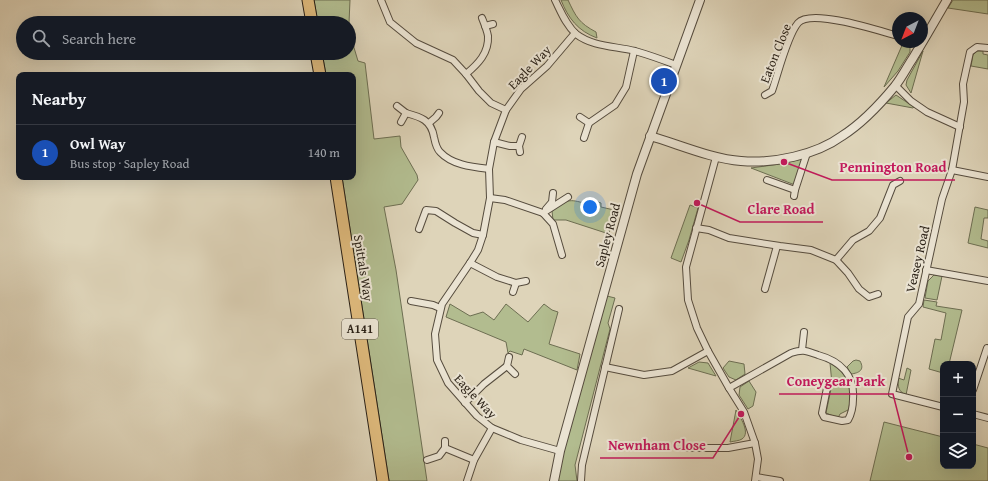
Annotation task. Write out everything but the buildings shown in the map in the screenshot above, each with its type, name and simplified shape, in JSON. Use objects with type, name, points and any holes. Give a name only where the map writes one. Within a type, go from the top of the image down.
[{"type":"highway","points":[[308,0],[311,16]]},
{"type":"highway","points":[[317,60],[319,72]]},
{"type":"highway","name":"Spittals Way","points":[[336,180],[383,481]]},
{"type":"street","points":[[381,0],[390,22],[416,43],[453,60],[491,103],[506,110]]},
{"type":"street","points":[[555,0],[564,19],[575,33],[587,40],[599,45],[634,51],[676,65]]},
{"type":"street","name":"Sapley Road","points":[[554,481],[560,451],[636,174],[700,0]]},
{"type":"street","points":[[928,29],[947,0]]},
{"type":"street","points":[[466,74],[478,64],[486,50],[488,36],[482,18]]},
{"type":"street","name":"Eaton Close","points":[[765,94],[772,91],[792,32],[799,22],[811,18],[841,20],[892,34]]},
{"type":"street","points":[[485,26],[493,24]]},
{"type":"street","name":"Eagle Way","points":[[560,451],[521,440],[492,428],[477,416],[448,384],[437,360],[435,334],[440,308],[478,250],[483,235],[490,198],[489,169],[494,142],[506,110],[521,89],[547,66],[575,33]]},
{"type":"street","name":"Veasey Road","points":[[940,406],[892,394],[908,317],[919,304],[942,199],[952,170],[964,102],[962,84],[970,52],[976,47],[988,48]]},
{"type":"street","points":[[650,136],[716,157],[739,161],[756,162],[776,160],[807,153],[842,136],[870,112],[895,85],[916,48]]},
{"type":"street","points":[[584,138],[589,123],[615,105],[626,88],[634,51]]},
{"type":"street","points":[[895,85],[911,101],[927,112],[960,127]]},
{"type":"street","points":[[397,106],[406,114],[421,117],[429,123],[433,130],[435,142],[439,151],[449,159],[465,166],[489,169]]},
{"type":"street","points":[[429,123],[439,113]]},
{"type":"street","points":[[402,122],[406,114]]},
{"type":"street","points":[[580,117],[589,123]]},
{"type":"street","points":[[494,142],[520,149],[522,137]]},
{"type":"street","points":[[767,180],[794,193],[807,153]]},
{"type":"street","points":[[716,157],[686,267],[688,300],[697,328],[708,351],[744,412],[755,443],[758,459],[756,479],[780,481]]},
{"type":"street","points":[[952,170],[988,177]]},
{"type":"street","points":[[836,260],[853,240],[869,230],[880,218],[893,185],[900,181]]},
{"type":"street","points":[[543,213],[552,202],[553,193]]},
{"type":"street","points":[[543,213],[568,197]]},
{"type":"street","points":[[490,198],[505,200],[543,213],[553,224],[562,255]]},
{"type":"street","points":[[419,229],[426,210],[436,211],[473,233],[483,235]]},
{"type":"street","points":[[696,228],[708,230],[728,238],[811,250],[836,260],[848,273],[859,289],[869,297],[878,294]]},
{"type":"street","points":[[765,288],[777,246]]},
{"type":"street","points":[[470,263],[497,277],[516,283],[526,281]]},
{"type":"street","points":[[926,270],[988,281]]},
{"type":"street","points":[[513,292],[516,283]]},
{"type":"street","points":[[413,303],[433,305],[440,308]]},
{"type":"street","points":[[580,481],[582,465],[619,309]]},
{"type":"street","points":[[802,350],[804,332]]},
{"type":"street","points":[[976,381],[987,348]]},
{"type":"street","points":[[729,388],[791,353],[802,350],[828,358],[844,368],[850,377],[854,393],[852,413],[848,420],[842,421],[824,417],[822,413],[828,383]]},
{"type":"street","points":[[605,367],[644,375],[672,371],[708,351]]},
{"type":"street","points":[[465,403],[484,384],[507,366],[509,357]]},
{"type":"street","points":[[507,366],[515,374]]},
{"type":"street","points":[[976,415],[988,418]]},
{"type":"street","points":[[467,481],[474,460],[492,428]]},
{"type":"street","points":[[427,460],[439,456],[445,448],[445,441]]},
{"type":"street","points":[[687,448],[728,448],[755,443]]},
{"type":"street","points":[[445,448],[474,460]]},
{"type":"green space","points":[[314,0],[350,0],[349,16],[317,16]]},
{"type":"green space","points":[[561,0],[568,0],[579,19],[586,26],[596,32],[597,38],[584,32],[574,23]]},
{"type":"green space","points":[[953,0],[988,0],[988,14],[948,8]]},
{"type":"green space","points":[[901,48],[910,48],[910,52],[898,71],[884,87]]},
{"type":"green space","points":[[923,51],[911,93],[906,85],[907,80]]},
{"type":"green space","points":[[977,51],[983,51],[983,54],[988,55],[988,69],[971,66],[973,55]]},
{"type":"green space","points":[[356,54],[358,61],[365,63],[374,139],[400,136],[401,147],[417,175],[418,180],[402,204],[384,207],[396,270],[427,481],[389,481],[342,180],[356,180],[356,72],[325,72],[323,60],[356,60]]},
{"type":"green space","points":[[896,95],[914,107],[886,103]]},
{"type":"green space","points":[[802,159],[795,185],[751,168],[780,164]]},
{"type":"green space","points":[[589,199],[601,203],[601,207],[614,210],[609,234],[566,220],[553,220],[552,211],[565,202],[575,201],[587,204]]},
{"type":"green space","points":[[690,205],[698,208],[681,262],[671,258]]},
{"type":"green space","points":[[975,207],[988,210],[988,218],[984,218],[981,239],[988,241],[988,248],[968,243]]},
{"type":"green space","points":[[934,275],[942,276],[937,300],[925,298],[928,281]]},
{"type":"green space","points":[[607,296],[615,298],[608,323],[610,329],[575,465],[577,481],[557,481],[564,451]]},
{"type":"green space","points":[[924,300],[937,302],[936,306],[962,310],[950,361],[940,361],[940,372],[929,369],[935,339],[941,340],[946,313],[923,307]]},
{"type":"green space","points":[[450,304],[470,316],[483,312],[494,320],[506,304],[528,322],[544,304],[552,310],[558,312],[549,344],[580,354],[577,370],[524,349],[522,355],[510,351],[508,353],[506,342],[446,317]]},
{"type":"green space","points":[[856,360],[860,361],[862,367],[859,372],[851,374],[847,367]]},
{"type":"green space","points":[[729,361],[744,364],[745,374],[736,380],[729,377],[723,368]]},
{"type":"green space","points":[[699,362],[708,363],[716,376],[688,368]]},
{"type":"green space","points":[[830,363],[846,377],[850,394],[850,409],[840,414],[838,418],[826,413],[832,384]]},
{"type":"green space","points":[[907,368],[911,370],[906,395],[901,392],[899,388],[898,378],[904,380]]},
{"type":"green space","points":[[749,381],[756,392],[753,406],[748,409],[739,395],[740,387]]},
{"type":"green space","points":[[736,410],[744,425],[745,433],[742,439],[730,442]]},
{"type":"green space","points":[[884,422],[940,436],[940,469],[976,469],[976,445],[988,448],[988,481],[870,481]]},
{"type":"place","name":"Owl Way","points":[[664,81]]},
{"type":"place","name":"Pennington Road","points":[[784,162]]},
{"type":"place","name":"Clare Road","points":[[697,203]]},
{"type":"place","name":"Newnham Close","points":[[741,414]]},
{"type":"place","name":"Coneygear Park","points":[[909,457]]}]
